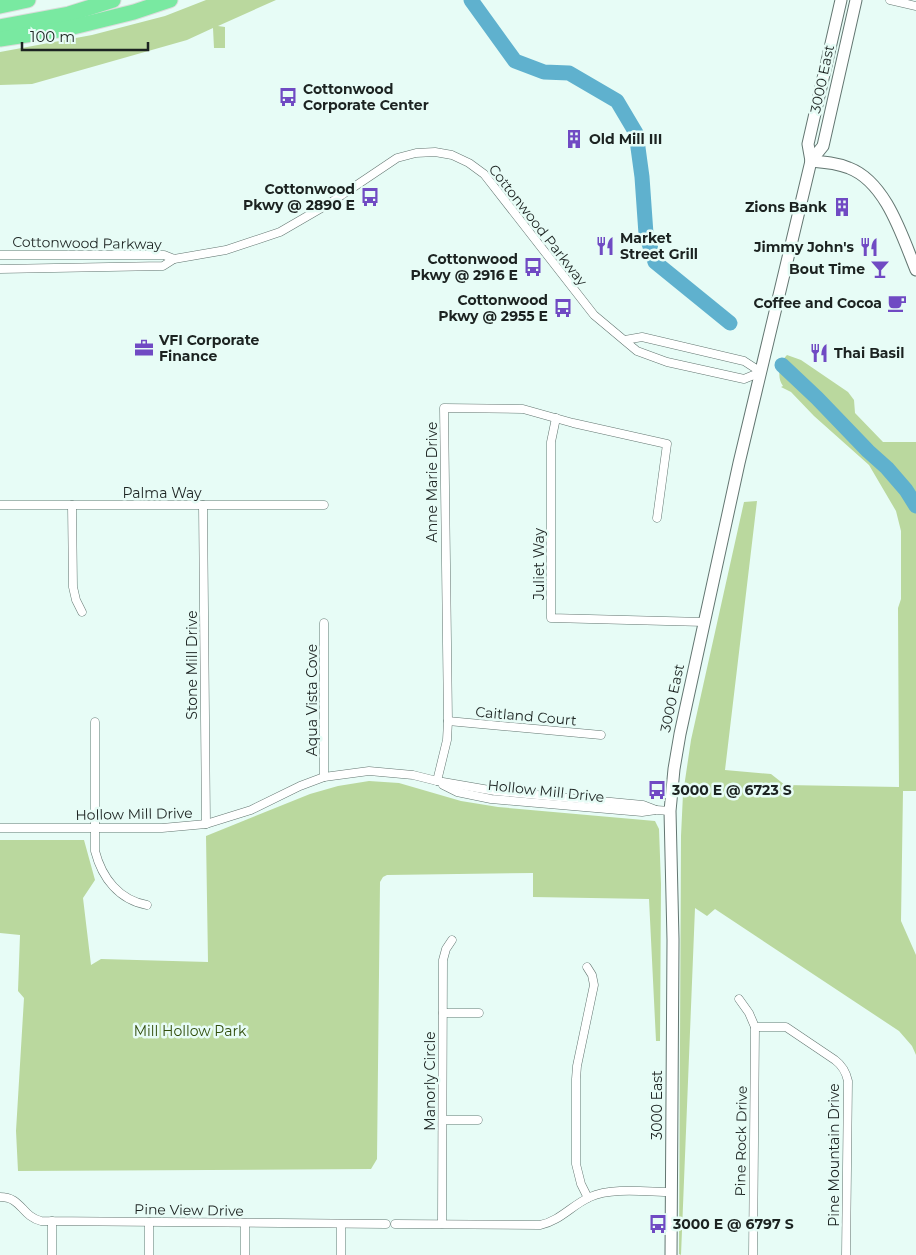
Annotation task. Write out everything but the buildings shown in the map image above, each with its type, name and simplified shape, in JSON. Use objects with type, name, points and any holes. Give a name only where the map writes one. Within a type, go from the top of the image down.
[{"type":"highway","points":[[0,6],[28,0]]},
{"type":"highway","points":[[0,27],[69,14],[113,0]]},
{"type":"highway","points":[[0,39],[65,30],[134,12],[170,0]]},
{"type":"main road","name":"3000 East","points":[[670,1255],[673,931],[670,811],[677,749],[704,622],[811,161],[808,144],[840,0]]},
{"type":"main road","name":"3000 East","points":[[811,161],[823,146],[856,0]]},
{"type":"main road","points":[[811,161],[837,164],[851,168],[863,176],[880,193],[889,208],[916,270]]},
{"type":"street","points":[[890,0],[916,6]]},
{"type":"street","name":"Cottonwood Parkway","points":[[0,255],[164,255],[174,258],[226,250],[280,232],[330,203],[398,158],[416,153],[435,152],[452,155],[469,163],[484,174],[594,315],[637,351],[667,362],[744,379],[761,372]]},
{"type":"street","name":"Cottonwood Parkway","points":[[0,269],[163,266],[174,258]]},
{"type":"street","points":[[624,340],[642,337],[744,362],[761,372]]},
{"type":"street","name":"Anne Marie Drive","points":[[436,782],[447,740],[448,721],[444,408],[523,409],[667,444],[658,518]]},
{"type":"street","name":"Juliet Way","points":[[556,418],[551,442],[552,618],[704,622]]},
{"type":"street","name":"Palma Way","points":[[0,505],[324,505]]},
{"type":"street","points":[[72,505],[73,587],[76,600],[82,612]]},
{"type":"street","name":"Stone Mill Drive","points":[[204,505],[206,824]]},
{"type":"street","name":"Aqua Vista Cove","points":[[324,623],[324,777]]},
{"type":"street","name":"Caitland Court","points":[[448,721],[601,735]]},
{"type":"street","points":[[95,722],[95,851],[104,876],[126,898],[135,903],[147,905]]},
{"type":"street","name":"Hollow Mill Drive","points":[[0,828],[162,828],[206,824],[251,810],[300,786],[324,777],[370,771],[413,775],[436,782],[509,793],[643,805],[656,810],[670,811]]},
{"type":"street","name":"Manorly Circle","points":[[442,1224],[443,960],[446,949],[452,940]]},
{"type":"street","points":[[587,967],[592,975],[594,985],[577,1066],[576,1164],[581,1184],[588,1198]]},
{"type":"street","points":[[739,999],[755,1026]]},
{"type":"street","points":[[443,1013],[479,1013]]},
{"type":"street","name":"Pine Rock Drive","points":[[753,1255],[755,1026]]},
{"type":"street","name":"Pine Mountain Drive","points":[[755,1026],[779,1026],[792,1030],[835,1060],[846,1073],[848,1081],[846,1255]]},
{"type":"street","points":[[442,1120],[478,1120]]},
{"type":"street","points":[[395,1224],[540,1225],[551,1223],[588,1198],[599,1193],[671,1192]]},
{"type":"street","name":"Pine View Drive","points":[[0,1196],[14,1199],[34,1219],[52,1221],[386,1224]]},
{"type":"street","points":[[52,1221],[52,1255]]},
{"type":"street","points":[[149,1222],[149,1255]]},
{"type":"street","points":[[245,1223],[245,1255]]},
{"type":"street","points":[[341,1224],[341,1255]]},
{"type":"green space","points":[[206,0],[276,0],[218,26],[225,27],[225,48],[214,48],[213,28],[187,40],[32,84],[0,85],[0,52],[92,35],[165,16]]},
{"type":"green space","points":[[787,355],[801,360],[848,392],[854,400],[855,413],[883,442],[916,442],[916,791],[903,791],[901,921],[916,955],[916,1055],[912,1046],[899,1031],[715,909],[707,916],[695,908],[681,1255],[679,1254],[681,836],[683,794],[691,740],[744,502],[757,501],[725,770],[771,774],[785,785],[899,787],[898,608],[901,599],[901,531],[896,511],[869,465],[814,416],[791,392],[781,387],[783,386],[780,370],[782,362]]},
{"type":"green space","name":"Mill Hollow Park","points":[[369,781],[399,783],[461,801],[498,807],[655,821],[659,829],[661,884],[660,1041],[656,1041],[649,899],[533,897],[533,873],[387,875],[380,882],[377,1159],[371,1169],[18,1171],[16,1131],[24,998],[18,991],[20,935],[0,933],[0,840],[84,840],[95,880],[83,898],[91,965],[101,959],[208,962],[206,836],[310,794],[338,786]]},
{"type":"waterway","points":[[471,0],[515,61],[544,72],[569,73],[617,101],[636,133],[642,177],[646,234],[655,262],[730,323]]},
{"type":"waterway","points":[[782,365],[887,468],[906,490],[916,506]]},
{"type":"place","name":"Cottonwood Corporate Center","points":[[288,97]]},
{"type":"place","name":"Old Mill III","points":[[574,139]]},
{"type":"place","name":"Cottonwood Pkwy @ 2890 E","points":[[370,197]]},
{"type":"place","name":"Zions Bank","points":[[842,207]]},
{"type":"place","name":"Market Street Grill","points":[[605,246]]},
{"type":"place","name":"Jimmy John's","points":[[869,247]]},
{"type":"place","name":"Cottonwood Pkwy @ 2916 E","points":[[533,267]]},
{"type":"place","name":"Bout Time","points":[[880,269]]},
{"type":"place","name":"Coffee and Cocoa","points":[[897,303]]},
{"type":"place","name":"Cottonwood Pkwy @ 2955 E","points":[[563,308]]},
{"type":"place","name":"VFI Corporate Finance","points":[[144,348]]},
{"type":"place","name":"Thai Basil","points":[[819,353]]},
{"type":"place","name":"3000 E @ 6723 S","points":[[657,790]]},
{"type":"place","name":"3000 E @ 6797 S","points":[[658,1224]]}]
